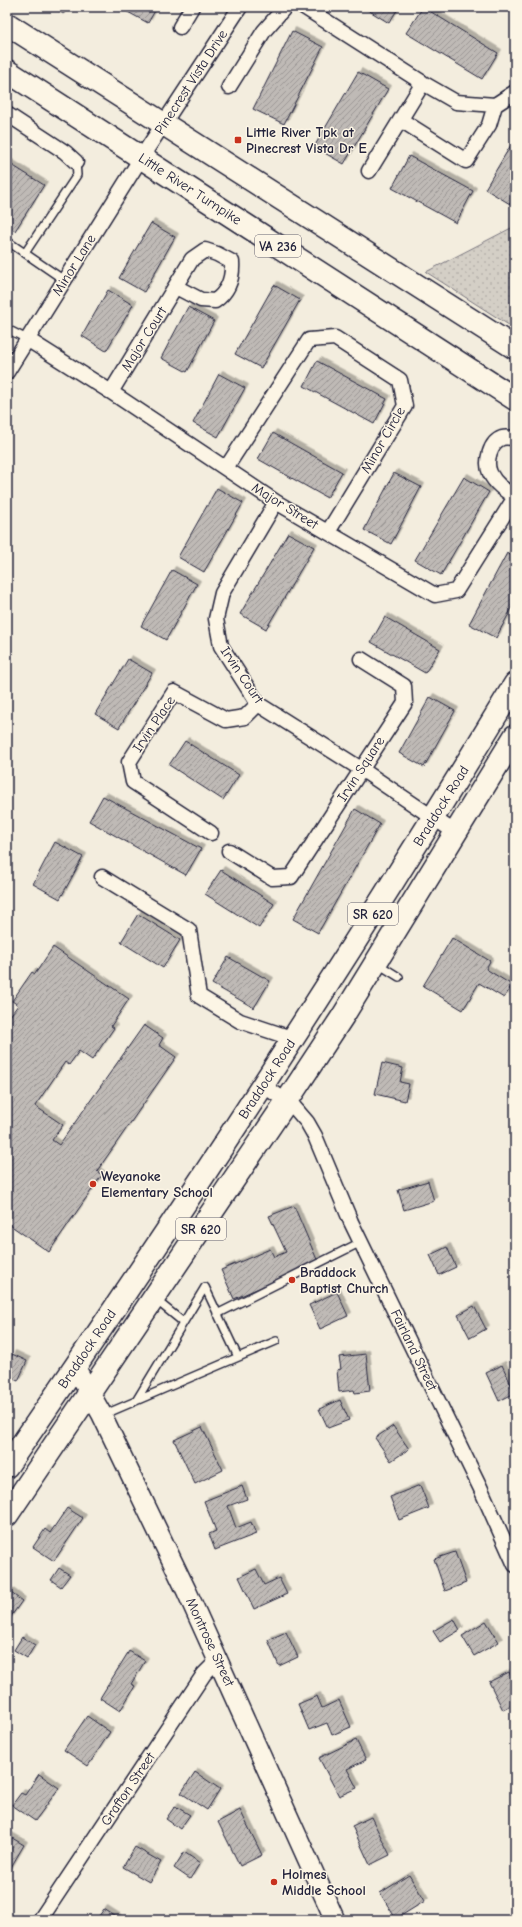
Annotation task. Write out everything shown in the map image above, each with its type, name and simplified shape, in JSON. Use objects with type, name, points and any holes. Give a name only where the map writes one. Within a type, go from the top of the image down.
[{"type":"main road","name":"VA 236","points":[[7,24],[515,348]]},
{"type":"main road","name":"Little River Turnpike","points":[[7,71],[515,399]]},
{"type":"main road","name":"Braddock Road","points":[[7,1466],[75,1367],[294,1039],[434,818],[515,684]]},
{"type":"main road","name":"Braddock Road","points":[[7,1515],[287,1101],[376,962],[515,736]]},
{"type":"street","points":[[180,27],[192,7]]},
{"type":"street","name":"Pinecrest Vista Drive","points":[[141,158],[240,7]]},
{"type":"street","points":[[229,87],[264,30],[285,7]]},
{"type":"street","points":[[304,7],[423,83],[456,102],[495,105],[515,92]]},
{"type":"street","points":[[369,171],[423,83]]},
{"type":"street","points":[[401,120],[466,161],[489,124],[495,105]]},
{"type":"street","points":[[7,114],[65,152],[76,162]]},
{"type":"street","name":"Minor Lane","points":[[7,372],[141,158]]},
{"type":"street","name":"Major Court","points":[[111,392],[176,287]]},
{"type":"street","name":"Minor Circle","points":[[226,468],[308,340],[335,338],[400,380],[405,406],[328,532]]},
{"type":"street","name":"Major Street","points":[[27,339],[111,392],[276,502],[435,595],[456,591],[515,497],[496,482],[490,472],[488,462],[494,443],[503,438],[515,438]]},
{"type":"street","name":"Irvin Court","points":[[276,502],[222,593],[216,619],[221,646],[258,704],[361,769],[456,833]]},
{"type":"street","name":"Irvin Square","points":[[229,851],[272,878],[291,876],[405,703],[404,686],[361,659]]},
{"type":"street","name":"Irvin Place","points":[[211,833],[133,782],[129,762],[174,692],[226,720],[245,717],[258,704]]},
{"type":"street","points":[[102,877],[189,930],[199,996],[240,1021],[294,1039]]},
{"type":"street","name":"Fairland Street","points":[[264,1084],[287,1101],[307,1122],[315,1136],[351,1222],[477,1480],[515,1565]]},
{"type":"street","name":"Montrose Street","points":[[75,1367],[102,1415],[218,1660],[335,1920]]},
{"type":"street","name":"Grafton Street","points":[[40,1920],[204,1674],[218,1660]]},
{"type":"lane","points":[[25,253],[77,175],[76,162]]},
{"type":"lane","points":[[7,241],[64,280]]},
{"type":"lane","points":[[7,329],[27,339]]},
{"type":"lane","points":[[376,962],[399,977]]},
{"type":"lane","points":[[217,1314],[361,1242]]},
{"type":"lane","points":[[136,1401],[205,1287],[238,1357]]},
{"type":"lane","points":[[154,1299],[184,1322]]},
{"type":"lane","points":[[102,1415],[276,1341]]},
{"type":"shaded area","points":[[515,226],[515,329],[426,272]]},
{"type":"building","points":[[126,7],[157,7],[148,23],[124,10]]},
{"type":"building","points":[[363,7],[399,7],[389,23]]},
{"type":"building","points":[[423,7],[498,53],[482,79],[406,33]]},
{"type":"building","points":[[292,31],[323,47],[284,124],[253,109]]},
{"type":"building","points":[[358,72],[388,89],[344,164],[314,147]]},
{"type":"building","points":[[515,138],[515,207],[485,189]]},
{"type":"building","points":[[409,156],[473,191],[456,223],[392,188]]},
{"type":"building","points":[[7,162],[44,185],[15,231],[7,226]]},
{"type":"building","points":[[151,223],[175,237],[144,292],[119,278]]},
{"type":"building","points":[[274,285],[300,300],[261,368],[235,354]]},
{"type":"building","points":[[108,290],[133,305],[106,351],[82,336]]},
{"type":"building","points":[[188,307],[214,321],[187,372],[161,358]]},
{"type":"building","points":[[317,361],[387,399],[374,424],[304,386]]},
{"type":"building","points":[[219,374],[245,388],[218,437],[193,423]]},
{"type":"building","points":[[273,433],[342,472],[327,498],[258,459]]},
{"type":"building","points":[[394,473],[421,487],[391,544],[364,530]]},
{"type":"building","points":[[464,477],[489,492],[441,575],[415,560]]},
{"type":"building","points":[[217,488],[243,503],[204,572],[178,557]]},
{"type":"building","points":[[288,533],[314,547],[266,629],[240,614]]},
{"type":"building","points":[[507,553],[515,558],[515,602],[496,638],[469,624]]},
{"type":"building","points":[[172,570],[197,584],[166,640],[141,626]]},
{"type":"building","points":[[385,617],[440,649],[425,673],[371,642]]},
{"type":"building","points":[[128,659],[152,673],[119,728],[95,714]]},
{"type":"building","points":[[430,697],[455,711],[424,767],[399,753]]},
{"type":"building","points":[[185,741],[239,775],[223,800],[169,765]]},
{"type":"building","points":[[103,796],[201,849],[186,875],[89,821]]},
{"type":"building","points":[[355,809],[380,824],[318,933],[293,919]]},
{"type":"building","points":[[55,842],[83,857],[60,899],[33,884]]},
{"type":"building","points":[[221,870],[274,904],[259,928],[205,894]]},
{"type":"building","points":[[138,914],[180,940],[163,968],[121,942]]},
{"type":"building","points":[[452,938],[490,961],[486,969],[512,985],[504,998],[479,983],[463,1010],[423,986]]},
{"type":"building","points":[[53,947],[129,999],[111,1026],[114,1028],[92,1060],[79,1051],[69,1065],[65,1062],[35,1106],[63,1125],[52,1140],[59,1145],[144,1025],[163,1038],[159,1045],[176,1057],[97,1171],[102,1175],[49,1252],[7,1223],[7,1027],[10,1023],[7,1020],[18,1005],[12,1001],[32,972],[35,974]]},
{"type":"building","points":[[228,957],[270,981],[254,1008],[212,984]]},
{"type":"building","points":[[382,1063],[403,1068],[400,1082],[409,1084],[405,1101],[375,1094]]},
{"type":"building","points":[[428,1181],[434,1201],[404,1210],[398,1190]]},
{"type":"building","points":[[294,1206],[318,1262],[234,1299],[221,1270],[270,1249],[274,1257],[286,1252],[269,1216]]},
{"type":"building","points":[[447,1247],[456,1267],[439,1275],[430,1255]]},
{"type":"building","points":[[337,1292],[348,1316],[320,1329],[309,1305]]},
{"type":"building","points":[[474,1306],[486,1329],[470,1338],[458,1315]]},
{"type":"building","points":[[12,1354],[27,1361],[18,1381],[7,1376],[7,1365]]},
{"type":"building","points":[[366,1354],[370,1391],[355,1393],[354,1390],[339,1392],[337,1370],[341,1369],[339,1357]]},
{"type":"building","points":[[502,1365],[515,1393],[499,1401],[486,1373]]},
{"type":"building","points":[[340,1400],[349,1420],[328,1428],[319,1409]]},
{"type":"building","points":[[393,1426],[409,1449],[391,1461],[375,1438]]},
{"type":"building","points":[[202,1427],[223,1470],[195,1484],[174,1440]]},
{"type":"building","points":[[420,1485],[429,1508],[399,1520],[390,1497]]},
{"type":"building","points":[[242,1486],[247,1499],[228,1506],[236,1528],[251,1522],[256,1534],[215,1550],[209,1534],[216,1531],[204,1501]]},
{"type":"building","points":[[67,1508],[83,1518],[54,1561],[33,1547],[45,1529],[50,1533]]},
{"type":"building","points":[[455,1552],[466,1583],[445,1591],[434,1559]]},
{"type":"building","points":[[59,1568],[70,1575],[61,1587],[51,1580]]},
{"type":"building","points":[[256,1569],[264,1585],[279,1578],[287,1594],[254,1609],[239,1577]]},
{"type":"building","points":[[7,1590],[22,1601],[7,1622]]},
{"type":"building","points":[[454,1619],[460,1630],[440,1642],[433,1631]]},
{"type":"building","points":[[486,1621],[499,1642],[474,1656],[462,1636]]},
{"type":"building","points":[[286,1632],[298,1657],[279,1666],[268,1640]]},
{"type":"building","points":[[22,1637],[35,1645],[27,1658],[14,1650]]},
{"type":"building","points":[[129,1651],[145,1661],[131,1684],[135,1686],[120,1711],[100,1698]]},
{"type":"building","points":[[509,1672],[515,1684],[515,1704],[503,1710],[489,1682]]},
{"type":"building","points":[[317,1696],[322,1708],[339,1700],[351,1727],[332,1735],[327,1723],[309,1730],[298,1704]]},
{"type":"building","points":[[87,1716],[110,1732],[88,1766],[64,1750]]},
{"type":"building","points":[[356,1740],[366,1760],[347,1769],[357,1788],[339,1796],[319,1758]]},
{"type":"building","points":[[195,1772],[220,1789],[207,1810],[181,1793]]},
{"type":"building","points":[[39,1774],[59,1788],[35,1821],[12,1805],[21,1793],[25,1795]]},
{"type":"building","points":[[175,1806],[190,1815],[180,1829],[166,1819]]},
{"type":"building","points":[[240,1810],[262,1855],[240,1866],[218,1822]]},
{"type":"building","points":[[371,1817],[390,1855],[370,1865],[352,1826]]},
{"type":"building","points":[[7,1835],[24,1845],[7,1874]]},
{"type":"building","points":[[135,1847],[161,1862],[149,1882],[123,1867]]},
{"type":"building","points":[[184,1852],[200,1863],[190,1879],[174,1868]]},
{"type":"building","points":[[409,1875],[425,1901],[396,1919],[380,1893]]},
{"type":"building","points":[[104,1909],[121,1920],[96,1920]]},
{"type":"waterway","points":[[58,7],[63,12]]},
{"type":"place","name":"Little River Tpk at Pinecrest Vista Dr E","points":[[238,140]]},
{"type":"place","name":"Weyanoke Elementary School","points":[[93,1184]]},
{"type":"place","name":"Braddock Baptist Church","points":[[292,1280]]},
{"type":"place","name":"Holmes Middle School","points":[[274,1882]]}]
